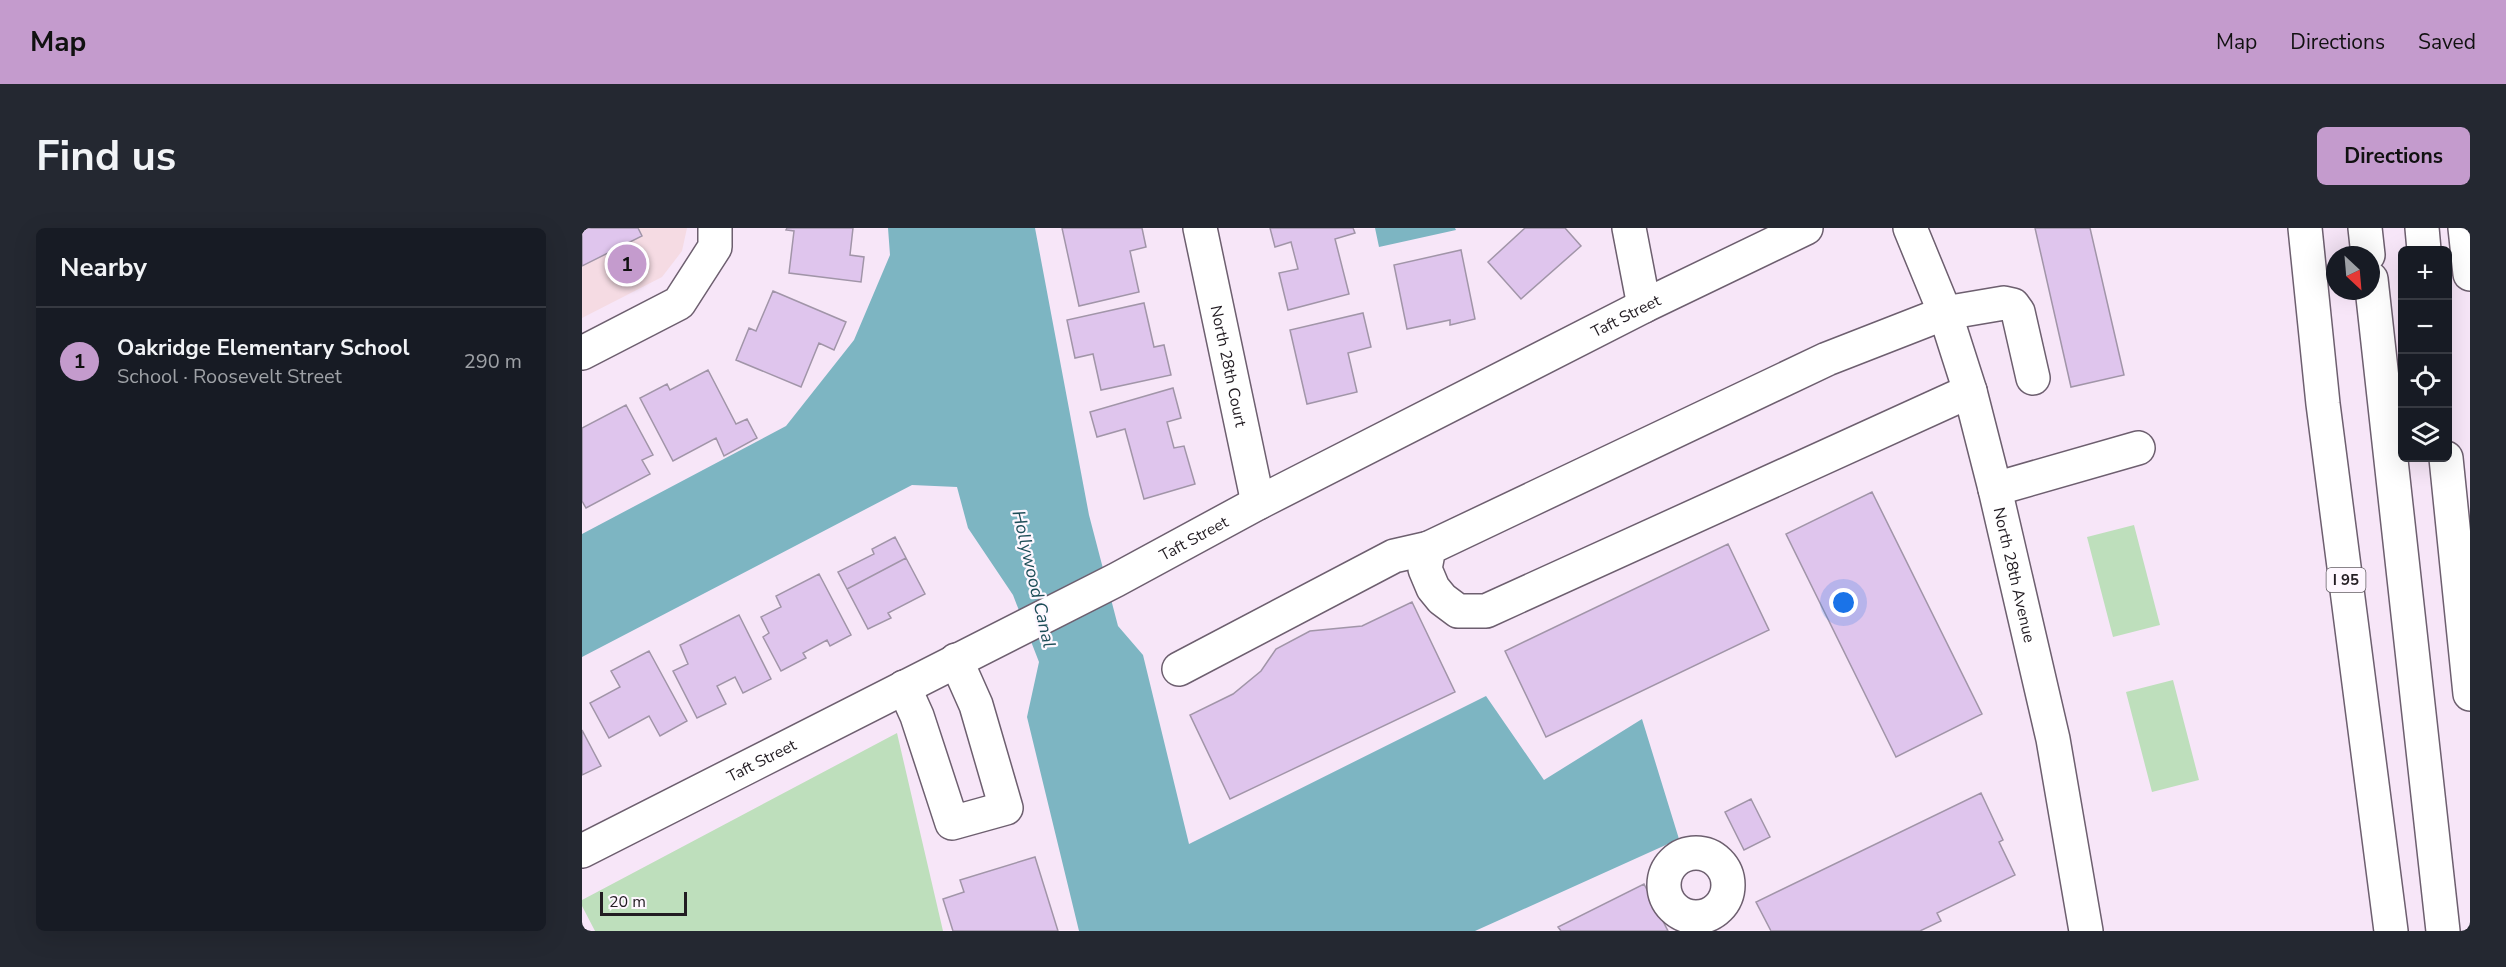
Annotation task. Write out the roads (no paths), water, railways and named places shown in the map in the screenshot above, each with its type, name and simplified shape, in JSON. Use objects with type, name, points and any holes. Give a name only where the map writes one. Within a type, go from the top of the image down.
[{"type":"main road","name":"North 28th Court","points":[[1200,228],[1258,503]]},
{"type":"main road","points":[[1629,228],[1644,306]]},
{"type":"main road","name":"Taft Street","points":[[582,851],[1116,580],[1258,503],[1644,306],[1806,228]]},
{"type":"main road","name":"North 28th Avenue","points":[[1910,228],[1945,313],[1970,391],[1995,489],[2053,739],[2086,931]]},
{"type":"main road","name":"I 95","points":[[2305,228],[2324,404],[2391,931]]},
{"type":"main road","points":[[2365,228],[2367,246]]},
{"type":"main road","points":[[2422,228],[2424,246]]},
{"type":"main road","points":[[2465,228],[2470,274]]},
{"type":"main road","points":[[582,352],[679,303],[715,238]]},
{"type":"main road","points":[[2373,300],[2443,931]]},
{"type":"main road","points":[[1179,669],[1394,556],[1429,548],[1827,359],[1945,313],[1992,304],[2013,305],[2018,312],[2033,378]]},
{"type":"main road","points":[[1429,548],[1425,569],[1433,588],[1442,599],[1458,611],[1486,611],[1970,391]]},
{"type":"main road","points":[[1995,489],[2139,448]]},
{"type":"main road","points":[[2446,462],[2470,693]]},
{"type":"main road","points":[[904,687],[917,716],[952,823],[1006,808],[976,705],[956,660]]},
{"type":"water","name":"Hollywood Canal","points":[[888,228],[1035,228],[1089,515],[1118,626],[1143,655],[1189,844],[1486,696],[1544,780],[1642,719],[1679,839],[1475,931],[1079,931],[1027,717],[1039,662],[1013,595],[968,528],[957,487],[912,485],[582,657],[582,534],[786,426],[854,340],[890,255]]},
{"type":"water","points":[[1375,228],[1455,228],[1456,230],[1379,247]]},
{"type":"place","name":"Oakridge Elementary School","points":[[627,264]]}]
